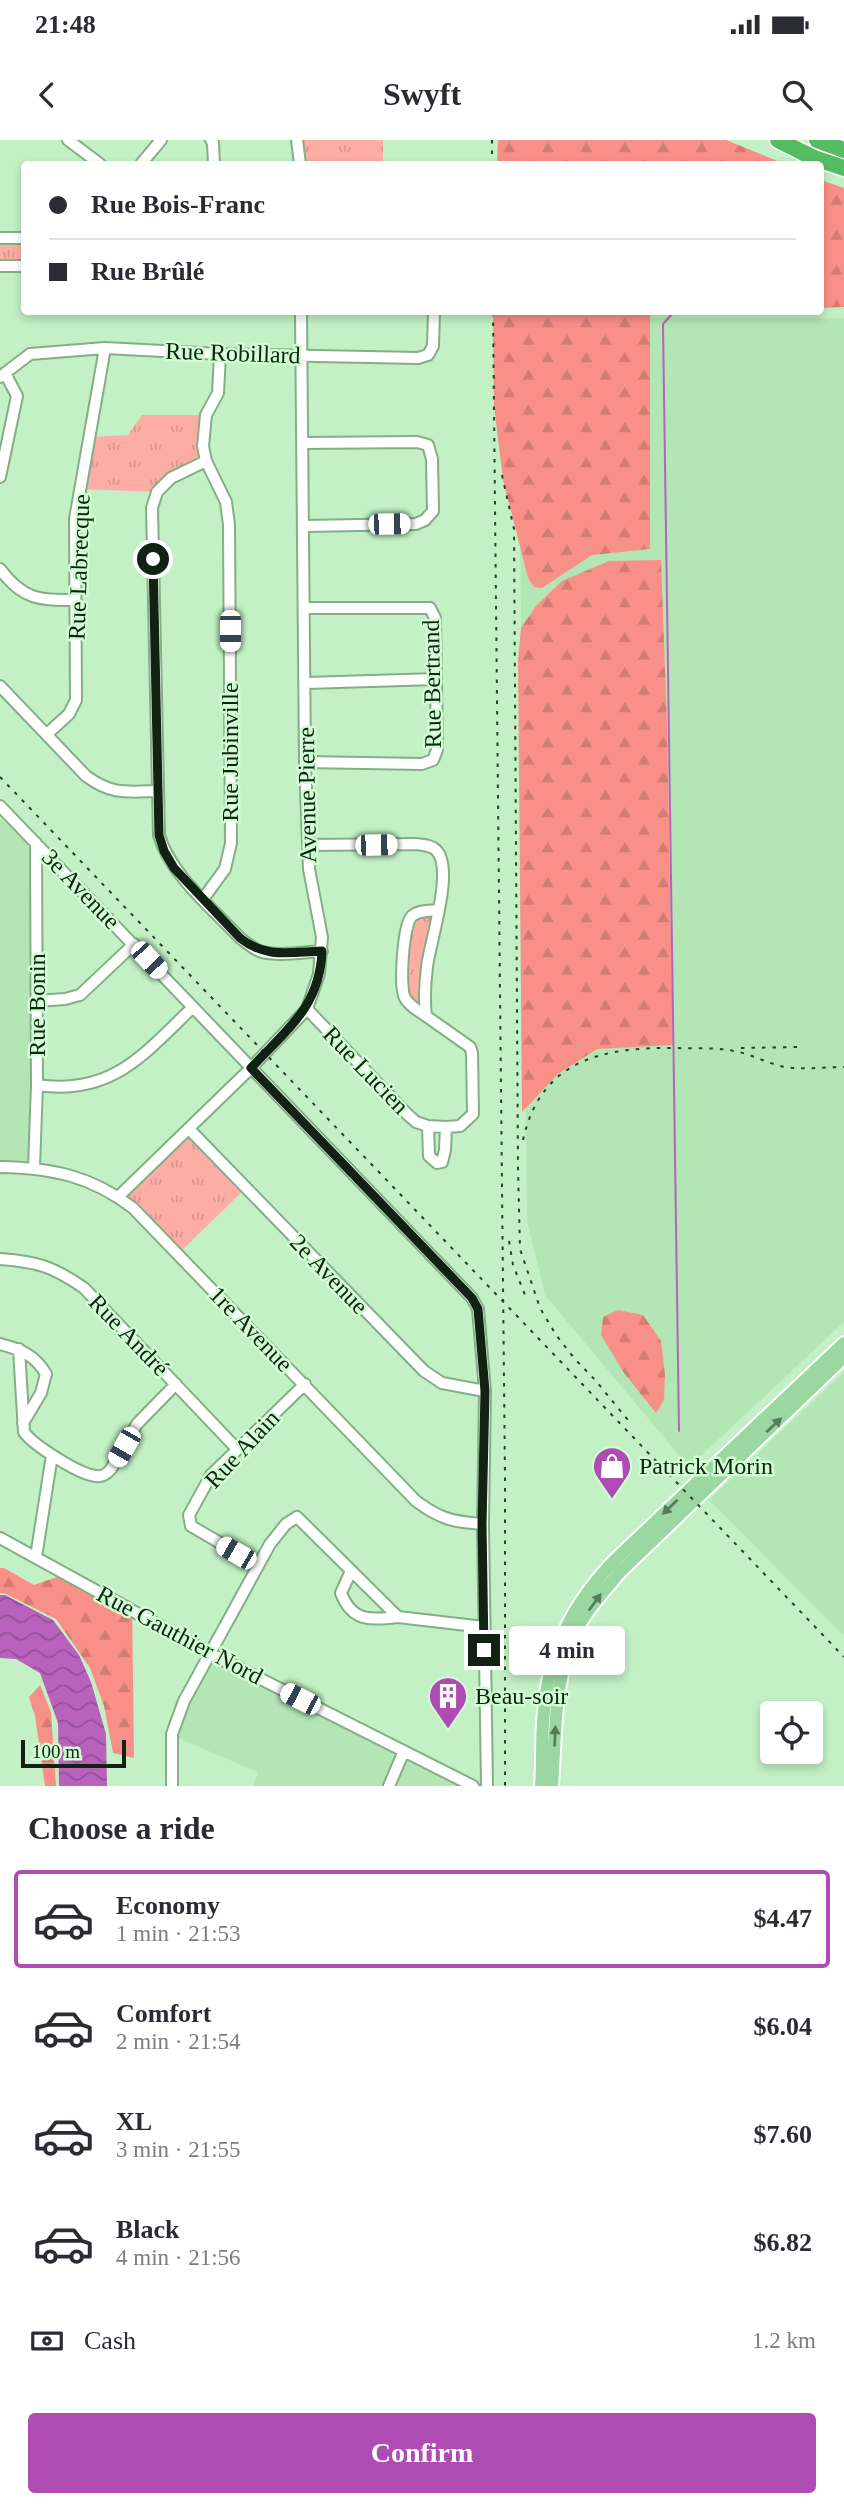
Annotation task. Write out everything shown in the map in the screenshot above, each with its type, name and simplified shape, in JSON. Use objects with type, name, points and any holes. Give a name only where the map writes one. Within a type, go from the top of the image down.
[{"type":"highway","points":[[778,140],[823,161]]},
{"type":"highway","points":[[817,140],[844,150]]},
{"type":"highway","points":[[824,161],[844,168]]},
{"type":"main road","points":[[541,1786],[544,1709],[554,1657],[561,1637],[583,1596],[616,1559],[844,1343]]},
{"type":"main road","points":[[552,1786],[557,1696],[578,1627],[596,1599],[621,1571],[844,1357]]},
{"type":"main road","points":[[533,1786],[543,1735]]},
{"type":"street","points":[[68,140],[96,161]]},
{"type":"street","points":[[144,161],[161,140]]},
{"type":"street","points":[[211,140],[214,161]]},
{"type":"street","points":[[297,140],[300,161]]},
{"type":"street","points":[[0,238],[21,238]]},
{"type":"street","points":[[0,266],[21,266]]},
{"type":"street","name":"Avenue Pierre","points":[[118,1197],[251,1068],[307,1009],[319,974],[322,951],[320,924],[310,885],[307,845],[301,315]]},
{"type":"street","name":"Rue Robillard","points":[[3,375],[30,354],[105,348],[220,354],[418,358],[428,355],[433,346],[434,315]]},
{"type":"street","name":"Rue Labrecque","points":[[47,734],[69,713],[76,700],[75,519],[105,348]]},
{"type":"street","name":"Rue Jubinville","points":[[203,899],[225,869],[230,843],[229,525],[226,502],[206,461],[203,434],[206,415],[218,393],[220,354]]},
{"type":"street","points":[[0,477],[17,396],[3,375]]},
{"type":"street","points":[[303,443],[417,442],[428,445],[432,459],[433,511],[425,520],[416,524],[304,526]]},
{"type":"street","points":[[206,461],[171,478],[157,492],[152,508],[159,835],[174,868],[240,938],[258,950],[269,952],[322,951]]},
{"type":"street","points":[[0,569],[20,590],[40,600],[75,600]]},
{"type":"street","name":"Rue Bertrand","points":[[304,608],[430,608],[435,618],[437,750],[433,760],[422,764],[305,762]]},
{"type":"street","points":[[306,683],[436,679]]},
{"type":"street","points":[[0,686],[86,776],[102,788],[120,792],[157,791]]},
{"type":"street","name":"3e Avenue","points":[[0,806],[472,1298],[478,1309],[485,1391]]},
{"type":"street","name":"Rue Bonin","points":[[34,1167],[37,1085],[36,843]]},
{"type":"street","points":[[307,845],[416,844],[428,845],[437,850],[443,863],[442,892],[427,968],[426,1016]]},
{"type":"street","points":[[438,910],[413,915],[405,928],[403,993],[410,1005],[466,1042],[472,1053],[473,1114],[460,1126],[446,1127]]},
{"type":"street","points":[[37,1001],[80,995],[100,979],[134,944]]},
{"type":"street","points":[[37,1085],[52,1087],[101,1081],[138,1060],[192,1007]]},
{"type":"street","name":"Rue Lucien","points":[[307,1009],[416,1122],[446,1127],[444,1158],[437,1163],[429,1156],[428,1126]]},
{"type":"street","name":"2e Avenue","points":[[189,1129],[424,1371],[442,1383],[485,1391]]},
{"type":"street","name":"1re Avenue","points":[[0,1167],[34,1167],[94,1183],[133,1208],[416,1501],[429,1511],[455,1522],[482,1524]]},
{"type":"street","name":"Rue André","points":[[0,1259],[33,1262],[60,1271],[76,1282],[237,1449]]},
{"type":"street","points":[[0,1344],[19,1349],[40,1364],[46,1374],[41,1393],[23,1423]]},
{"type":"street","points":[[19,1349],[24,1432],[30,1440],[52,1455],[95,1476],[105,1475],[111,1469],[137,1424],[176,1384]]},
{"type":"street","name":"Rue Alain","points":[[258,1565],[191,1527],[189,1515],[211,1475],[305,1384]]},
{"type":"street","points":[[485,1391],[482,1524],[487,1786]]},
{"type":"street","points":[[36,1557],[52,1455]]},
{"type":"street","points":[[172,1786],[172,1734],[184,1701],[270,1544],[286,1524],[297,1517],[398,1617]]},
{"type":"street","name":"Rue Gauthier Nord","points":[[0,1538],[211,1654],[473,1786]]},
{"type":"street","points":[[351,1571],[341,1592],[347,1608],[361,1616],[378,1619],[398,1617],[484,1627]]},
{"type":"street","points":[[389,1786],[404,1751]]},
{"type":"shaded area","points":[[518,318],[844,318],[844,1322],[689,1467],[545,1295],[527,1221]]},
{"type":"shaded area","points":[[0,819],[13,827],[28,844],[34,1167],[0,1167]]},
{"type":"shaded area","points":[[844,1372],[844,1636],[709,1500]]},
{"type":"shaded area","points":[[214,1658],[458,1786],[254,1786],[258,1772],[176,1737],[183,1714]]},
{"type":"green space","points":[[302,140],[383,140],[383,161],[304,161]]},
{"type":"green space","points":[[498,140],[726,140],[778,161],[497,161]]},
{"type":"green space","points":[[824,181],[844,188],[844,307],[824,308]]},
{"type":"green space","points":[[0,238],[21,238],[21,266],[0,266]]},
{"type":"green space","points":[[493,315],[650,315],[650,549],[592,555],[542,588],[534,587],[528,578],[503,480],[494,405]]},
{"type":"green space","points":[[142,415],[206,415],[206,461],[157,492],[80,489],[89,437],[128,435]]},
{"type":"green space","points":[[661,560],[673,1045],[597,1049],[558,1074],[522,1112],[518,660],[521,628],[536,606],[562,581],[609,561]]},
{"type":"green space","points":[[438,910],[426,1016],[405,1000],[403,984],[413,915]]},
{"type":"green space","points":[[189,1129],[249,1185],[178,1254],[118,1197]]},
{"type":"green space","points":[[618,1310],[643,1315],[661,1341],[665,1375],[664,1400],[656,1413],[624,1373],[601,1335],[603,1317]]},
{"type":"green space","points":[[0,1568],[34,1585],[74,1571],[132,1602],[134,1758],[113,1753],[104,1706],[90,1668],[56,1619],[0,1593]]},
{"type":"green space","points":[[40,1685],[51,1712],[56,1786],[45,1786],[35,1716],[29,1697]]},
{"type":"water","points":[[0,1595],[5,1595],[53,1620],[79,1655],[91,1682],[106,1734],[107,1786],[59,1786],[58,1723],[40,1673],[16,1659],[0,1658]]},
{"type":"waterway","points":[[671,315],[663,324],[679,1431]]},
{"type":"railway","points":[[492,140],[492,161]]},
{"type":"railway","points":[[493,315],[505,1478],[505,1786]]},
{"type":"railway","points":[[502,475],[514,529],[520,1249],[540,1308],[556,1335],[632,1425]]},
{"type":"railway","points":[[0,777],[844,1657]]},
{"type":"railway","points":[[741,1048],[799,1047]]},
{"type":"railway","points":[[523,1140],[532,1113],[544,1091],[560,1075],[579,1063],[600,1055],[649,1048],[712,1049],[741,1052],[785,1067],[844,1067]]},
{"type":"railway","points":[[509,1241],[513,1265],[525,1295]]},
{"type":"place","name":"Patrick Morin","points":[[612,1500]]},
{"type":"place","name":"Beau-soir","points":[[448,1730]]},
{"type":"route","points":[[153,559],[157,791],[159,835],[164,851],[174,868],[240,938],[250,945],[269,952],[322,951],[319,974],[307,1009],[251,1068],[472,1298],[478,1309],[485,1391],[482,1524],[484,1650]]}]
